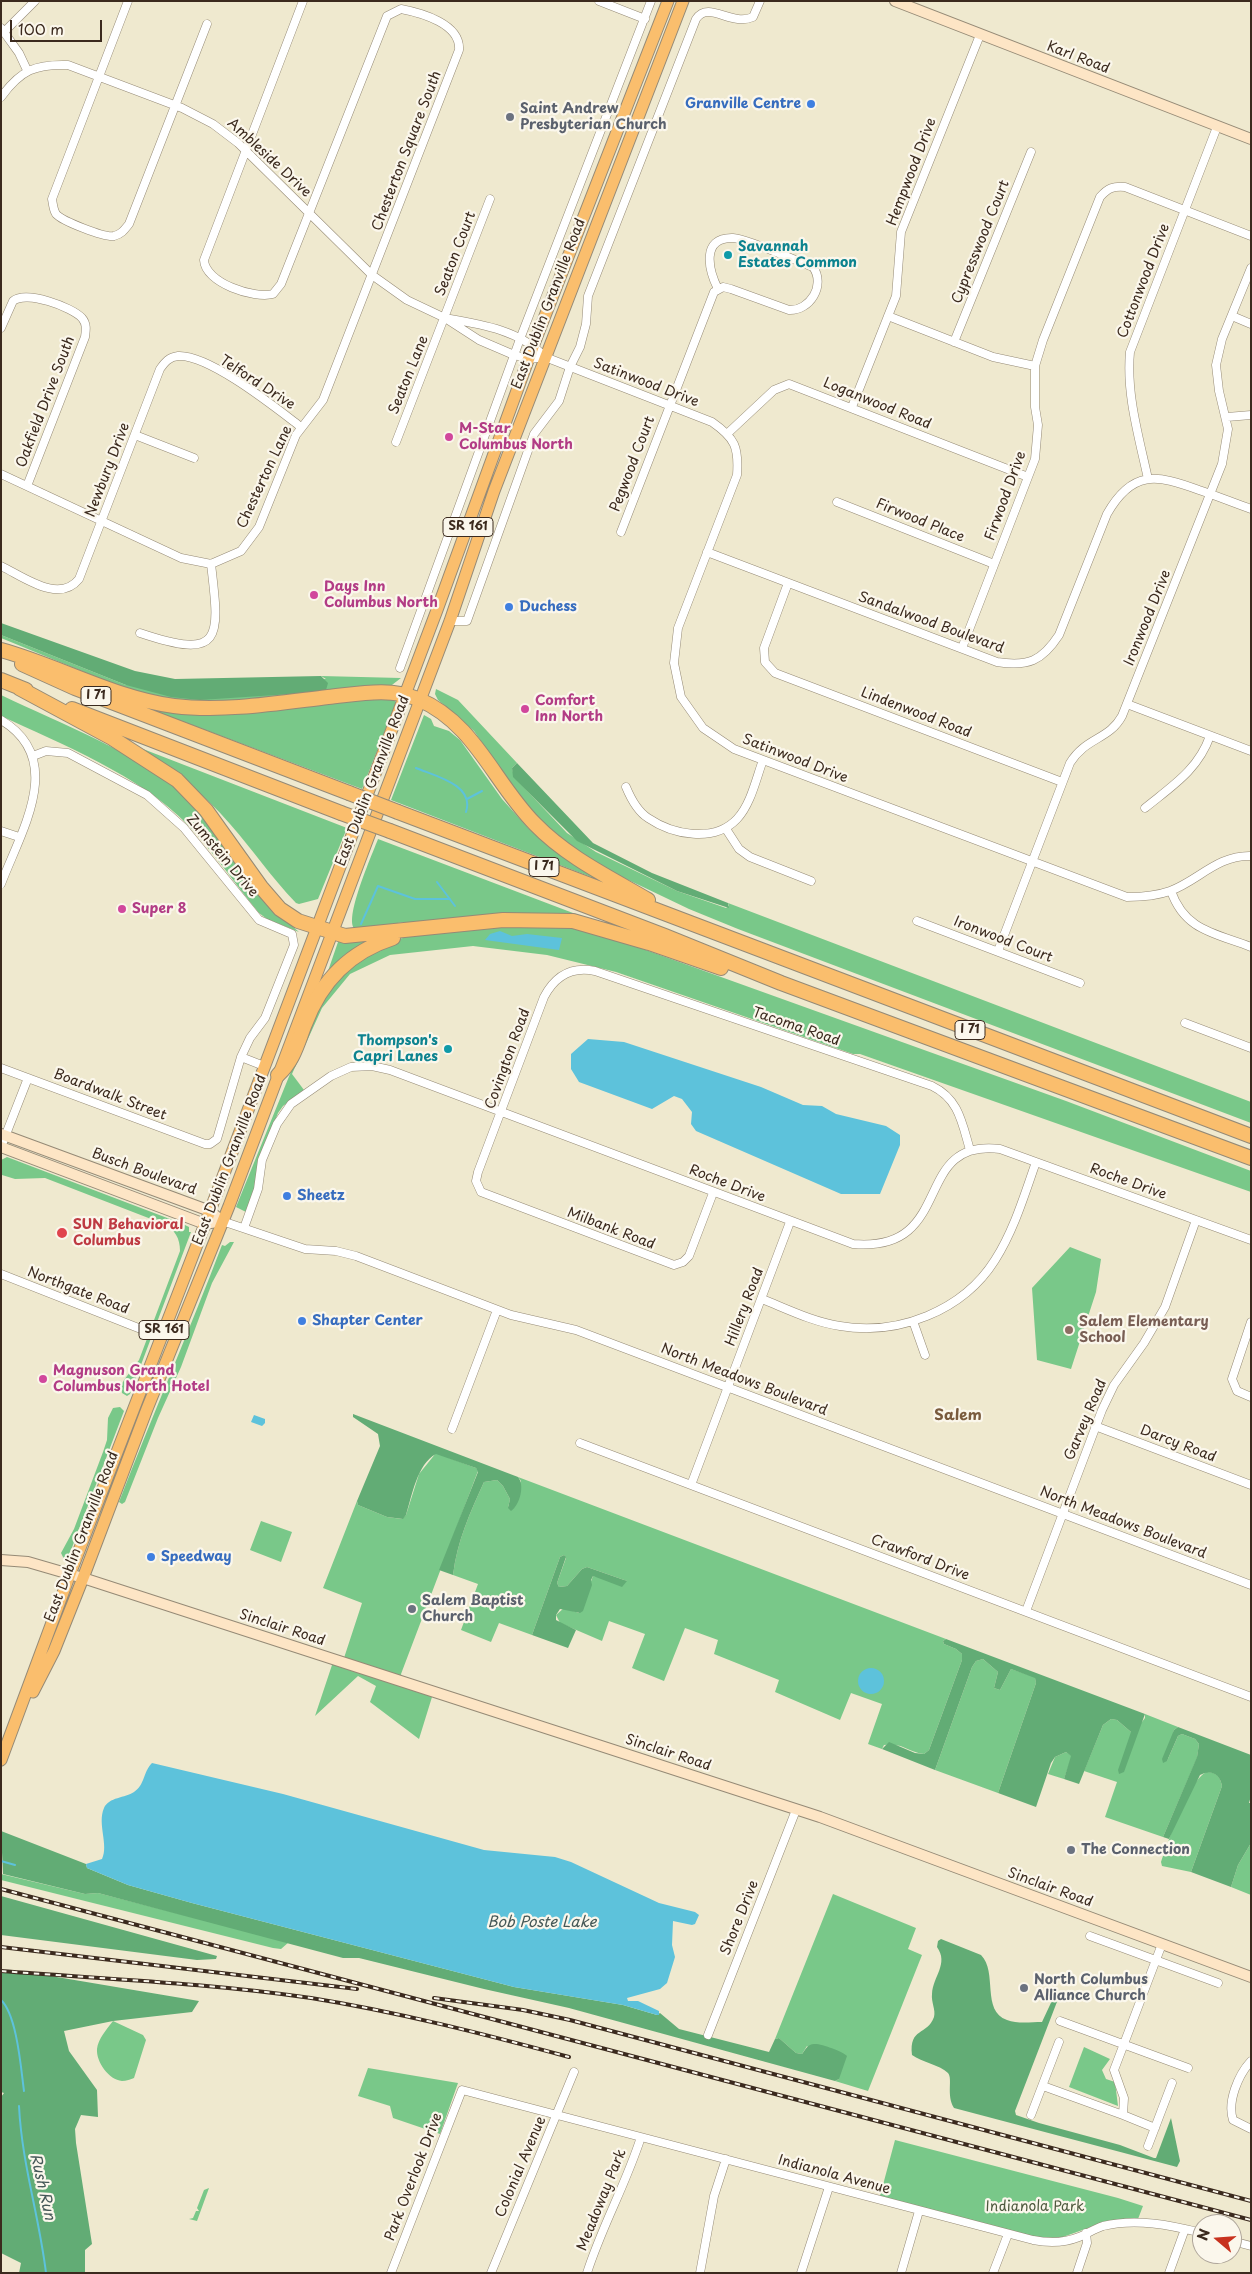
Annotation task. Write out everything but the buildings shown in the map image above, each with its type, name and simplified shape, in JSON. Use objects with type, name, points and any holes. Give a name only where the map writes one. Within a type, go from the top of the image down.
[{"type":"highway","points":[[1,650],[132,696],[173,706],[232,707],[392,692],[420,699],[457,723],[534,823],[551,839],[581,861],[690,923]]},
{"type":"highway","name":"I 71","points":[[1,654],[75,688],[1251,1136]]},
{"type":"highway","name":"I 71","points":[[1,680],[820,997],[1251,1158]]},
{"type":"highway","points":[[20,688],[120,743],[177,780],[206,810],[261,887],[275,903],[298,921],[316,928],[331,933],[358,936],[503,920],[573,921],[649,943],[739,974],[820,997]]},
{"type":"highway","points":[[278,1075],[290,1063],[312,1005],[328,979],[340,967],[361,952],[412,931]]},
{"type":"main road","name":"East Dublin Granville Road","points":[[1,1760],[70,1574],[406,694],[528,359],[668,1]]},
{"type":"main road","name":"East Dublin Granville Road","points":[[12,1731],[54,1651],[147,1409],[222,1222],[450,621],[494,491],[683,1]]},
{"type":"main road","name":"Karl Road","points":[[895,1],[1251,139]]},
{"type":"main road","name":"Busch Boulevard","points":[[3,1135],[210,1211],[222,1222]]},
{"type":"main road","name":"Busch Boulevard","points":[[1,1147],[205,1224],[222,1222]]},
{"type":"main road","name":"Sinclair Road","points":[[1,1560],[28,1562],[83,1578],[796,1810],[1251,1977]]},
{"type":"street","points":[[1,97],[27,70],[3,29],[35,1]]},
{"type":"street","points":[[128,1],[54,191],[53,207],[62,219],[96,232],[113,236],[122,233],[129,224],[207,24]]},
{"type":"street","points":[[303,1],[206,253],[205,268],[215,280],[255,296],[273,294],[281,284],[309,213]]},
{"type":"street","points":[[599,1],[645,19]]},
{"type":"street","name":"East Dublin Granville Road","points":[[400,668],[520,339],[651,1]]},
{"type":"street","points":[[450,621],[467,621],[534,434],[559,401],[570,367],[584,336],[588,296],[696,19],[701,13],[707,11],[746,21],[753,17],[760,1]]},
{"type":"street","name":"Chesterton Square South","points":[[309,213],[383,22],[393,12],[401,9],[447,26],[457,36],[459,50],[372,275]]},
{"type":"street","name":"Hempwood Drive","points":[[852,407],[896,296],[901,232],[980,35]]},
{"type":"street","name":"Ambleside Drive","points":[[27,70],[47,65],[68,65],[176,106],[214,124],[245,151],[372,275],[406,300],[445,318],[479,340],[514,355],[528,359],[545,357]]},
{"type":"street","name":"Cottonwood Drive","points":[[1148,479],[1131,398],[1128,373],[1130,352],[1218,126]]},
{"type":"street","name":"Cypresswood Court","points":[[954,342],[1031,152]]},
{"type":"street","name":"Firwood Drive","points":[[962,648],[1035,459],[1038,426],[1035,406],[1035,366],[1043,340],[1100,197],[1106,190],[1114,186],[1125,187],[1184,210]]},
{"type":"street","name":"Seaton Court","points":[[445,318],[490,199]]},
{"type":"street","points":[[1184,210],[1251,236]]},
{"type":"street","points":[[734,238],[814,267],[818,273],[815,290],[807,306],[798,311],[789,310],[731,289],[718,288],[708,262],[711,251],[717,243],[725,239],[734,238]]},
{"type":"street","name":"Ironwood Drive","points":[[998,952],[1062,782],[1077,751],[1088,742],[1109,732],[1119,722],[1210,494],[1225,452],[1227,417],[1219,391],[1216,365],[1222,339],[1251,268]]},
{"type":"street","name":"Chesterton Lane","points":[[211,564],[241,551],[258,527],[287,453],[301,427],[325,394],[372,275]]},
{"type":"street","name":"Pegwood Court","points":[[621,532],[711,297],[718,288]]},
{"type":"street","name":"Oakfield Drive South","points":[[1,328],[9,308],[16,298],[32,296],[72,311],[81,317],[86,327],[85,337],[27,486]]},
{"type":"street","points":[[888,316],[993,357],[1035,366]]},
{"type":"street","points":[[1232,316],[1251,324]]},
{"type":"street","name":"Ambleside Drive","points":[[445,318],[486,324],[534,344]]},
{"type":"street","name":"Seaton Lane","points":[[396,442],[445,318]]},
{"type":"street","points":[[534,344],[545,357]]},
{"type":"street","name":"Telford Drive","points":[[170,358],[181,356],[206,365],[235,380],[301,427]]},
{"type":"street","name":"Satinwood Drive","points":[[545,357],[712,422],[728,433],[738,453],[737,475],[678,628],[674,663],[681,697],[702,728],[734,749],[1127,896],[1155,896],[1171,891],[1218,862],[1231,858],[1251,856]]},
{"type":"street","name":"Newbury Drive","points":[[1,566],[50,589],[68,590],[79,580],[160,369],[170,358]]},
{"type":"street","name":"Loganwood Road","points":[[728,433],[781,385],[796,385],[1028,478]]},
{"type":"street","points":[[1227,417],[1251,415]]},
{"type":"street","points":[[135,435],[194,458]]},
{"type":"street","points":[[1,474],[181,558],[211,564],[216,625],[212,638],[203,644],[185,646],[140,634]]},
{"type":"street","name":"Sandalwood Boulevard","points":[[707,552],[997,662],[1016,665],[1036,660],[1050,649],[1059,634],[1107,514],[1124,491],[1134,483],[1148,479],[1168,479],[1251,509]]},
{"type":"street","points":[[462,502],[475,506]]},
{"type":"street","name":"Firwood Place","points":[[837,502],[994,564]]},
{"type":"street","name":"Lindenwood Road","points":[[788,583],[764,648],[765,662],[775,673],[1062,782]]},
{"type":"street","points":[[1127,704],[1251,752]]},
{"type":"street","points":[[1,720],[19,733],[34,756],[37,773],[35,794],[1,884]]},
{"type":"street","points":[[1144,808],[1194,768],[1206,750],[1210,736]]},
{"type":"street","name":"Zumstein Drive","points":[[34,756],[46,751],[68,753],[147,795],[184,828],[259,920],[284,931]]},
{"type":"street","points":[[626,787],[634,805],[647,818],[696,835],[712,833],[726,829],[737,819],[746,806],[763,760]]},
{"type":"street","points":[[726,829],[739,849],[750,857],[812,881]]},
{"type":"street","points":[[1,831],[19,837]]},
{"type":"street","points":[[1171,891],[1184,918],[1197,927],[1251,947]]},
{"type":"street","name":"Ironwood Court","points":[[917,921],[1080,983]]},
{"type":"street","name":"East Dublin Granville Road","points":[[210,1144],[217,1139],[241,1056],[250,1038],[265,1018],[294,945],[292,934],[284,931]]},
{"type":"street","name":"Covington Road","points":[[478,1172],[547,991],[560,976],[577,969]]},
{"type":"street","name":"Tacoma Road","points":[[577,969],[595,971],[937,1088],[949,1097],[957,1109],[970,1150]]},
{"type":"street","points":[[1185,1023],[1251,1048]]},
{"type":"street","name":"East Dublin Granville Road","points":[[241,1056],[264,1066]]},
{"type":"street","name":"Roche Drive","points":[[244,1228],[258,1189],[260,1168],[282,1114],[291,1104],[338,1073],[351,1067],[372,1066],[390,1070],[790,1222],[853,1244],[867,1245],[894,1239],[917,1223],[925,1213],[943,1171],[951,1162],[970,1150],[985,1147],[1000,1149],[1251,1240]]},
{"type":"street","name":"Boardwalk Street","points":[[1,1068],[205,1144],[210,1144]]},
{"type":"street","points":[[1,1147],[3,1135],[28,1078]]},
{"type":"street","points":[[762,1299],[817,1320],[840,1326],[871,1329],[913,1321],[950,1305],[977,1283],[994,1262],[1011,1231],[1036,1162]]},
{"type":"street","name":"Milbank Road","points":[[478,1172],[477,1185],[488,1196],[674,1265],[683,1262],[689,1256],[713,1193]]},
{"type":"street","name":"Garvey Road","points":[[1026,1611],[1095,1426],[1114,1384],[1144,1343],[1165,1307],[1196,1220]]},
{"type":"street","name":"North Meadows Boulevard","points":[[222,1222],[305,1249],[336,1251],[356,1256],[497,1310],[576,1330],[1251,1585]]},
{"type":"street","name":"Hillery Road","points":[[691,1485],[790,1222]]},
{"type":"street","name":"Northgate Road","points":[[1,1274],[146,1331]]},
{"type":"street","points":[[452,1429],[497,1310]]},
{"type":"street","points":[[913,1321],[925,1355]]},
{"type":"street","points":[[1251,1322],[1232,1373],[1237,1391],[1251,1397]]},
{"type":"street","name":"Darcy Road","points":[[1095,1426],[1251,1485]]},
{"type":"street","name":"Crawford Drive","points":[[580,1443],[1251,1697]]},
{"type":"street","name":"Shore Drive","points":[[708,2035],[796,1810]]},
{"type":"street","points":[[1090,1936],[1218,1983]]},
{"type":"street","points":[[1123,2116],[1124,2098],[1114,2070],[1162,1944]]},
{"type":"street","points":[[1060,2021],[1188,2068]]},
{"type":"street","points":[[1031,2116],[1059,2042]]},
{"type":"street","points":[[1251,2061],[1246,2066],[1236,2088],[1231,2112],[1234,2120],[1251,2129]]},
{"type":"street","name":"Colonial Avenue","points":[[490,2273],[574,2072]]},
{"type":"street","points":[[1148,2146],[1172,2084]]},
{"type":"street","points":[[1043,2086],[1154,2128]]},
{"type":"street","name":"Indianola Avenue","points":[[462,2090],[919,2211],[1050,2243],[1070,2240],[1103,2226],[1132,2223],[1161,2224],[1192,2231]]},
{"type":"street","name":"Park Overlook Drive","points":[[390,2273],[462,2090]]},
{"type":"street","name":"Meadoway Park","points":[[587,2273],[596,2246],[630,2169],[641,2137]]},
{"type":"street","points":[[700,2273],[714,2196],[726,2159]]},
{"type":"street","points":[[801,2273],[830,2187]]},
{"type":"street","points":[[901,2273],[919,2211]]},
{"type":"street","points":[[1169,2273],[1185,2229]]},
{"type":"street","points":[[1077,2273],[1087,2243],[1086,2233]]},
{"type":"street","points":[[993,2273],[1008,2234]]},
{"type":"green space","points":[[1,623],[135,671],[175,679],[321,676],[328,683],[326,690],[306,693],[200,700],[171,697],[126,685],[1,635]]},
{"type":"green space","points":[[1,635],[126,685],[326,679],[321,676],[401,678],[388,688],[231,701],[180,701],[147,695],[111,683],[1,638]]},
{"type":"green space","points":[[436,689],[458,700],[517,763],[512,768],[514,777],[567,833],[596,852],[677,891],[726,908],[729,906],[728,903],[1251,1102],[1251,1123],[738,929],[689,909],[618,875],[586,857],[550,830],[523,801],[474,731],[438,700],[435,694]]},
{"type":"green space","points":[[1,695],[125,754],[171,784],[190,801],[212,826],[271,907],[299,932],[267,919],[259,913],[197,834],[168,807],[147,791],[99,762],[1,716]]},
{"type":"green space","points":[[388,697],[394,699],[396,703],[362,789],[139,705],[161,706]]},
{"type":"green space","points":[[424,715],[431,719],[434,726],[449,731],[460,740],[502,799],[528,828],[555,850],[612,885],[391,800]]},
{"type":"green space","points":[[143,749],[347,828],[318,899],[299,904],[296,903],[210,803],[178,775]]},
{"type":"green space","points":[[517,763],[593,843],[652,873],[728,903],[729,908],[677,891],[577,841],[513,777],[512,768]]},
{"type":"green space","points":[[378,839],[602,924],[405,922],[354,928],[352,921],[356,899]]},
{"type":"green space","points":[[541,925],[569,928],[607,936],[1066,1101],[1251,1171],[1251,1192],[860,1054],[853,1054],[616,972],[547,955],[473,946],[390,955],[350,974],[322,1008],[292,1074],[304,1090],[283,1106],[278,1113],[257,1168],[255,1188],[246,1212],[236,1207],[316,1010],[346,968],[395,940],[415,935],[505,926]]},
{"type":"green space","points":[[368,940],[368,942],[327,974],[338,942]]},
{"type":"green space","points":[[7,1157],[189,1227],[189,1232],[191,1232],[130,1394],[127,1396],[122,1393],[121,1386],[139,1360],[180,1251],[176,1235],[164,1224],[45,1178],[15,1179],[2,1175],[1,1160]]},
{"type":"green space","points":[[230,1242],[234,1242],[212,1283],[181,1367],[158,1418],[125,1502],[122,1504],[119,1502],[222,1245],[225,1246]]},
{"type":"green space","points":[[1070,1247],[1101,1259],[1096,1292],[1071,1369],[1037,1360],[1032,1288]]},
{"type":"green space","points":[[120,1407],[124,1411],[68,1558],[64,1559],[61,1553],[74,1529],[107,1440],[108,1418],[113,1408]]},
{"type":"green space","points":[[353,1414],[518,1477],[521,1485],[519,1500],[511,1511],[508,1508],[510,1499],[503,1486],[497,1480],[484,1482],[461,1539],[453,1575],[439,1570],[478,1472],[476,1468],[436,1454],[424,1465],[403,1519],[387,1517],[358,1505],[357,1501],[380,1446],[378,1434],[353,1417]]},
{"type":"green space","points":[[436,1453],[476,1468],[478,1471],[401,1674],[404,1686],[432,1697],[419,1739],[370,1702],[376,1686],[358,1676],[315,1716],[332,1665],[344,1658],[362,1603],[323,1588],[357,1501],[358,1505],[387,1517],[402,1519],[406,1515],[419,1474]]},
{"type":"green space","points":[[518,1477],[946,1639],[943,1641],[944,1644],[962,1654],[962,1660],[929,1750],[924,1754],[896,1745],[884,1745],[882,1749],[868,1744],[882,1704],[851,1693],[840,1720],[775,1692],[779,1680],[714,1654],[718,1640],[685,1628],[664,1681],[632,1668],[645,1634],[609,1621],[602,1641],[560,1623],[556,1615],[564,1608],[579,1613],[593,1576],[627,1581],[587,1567],[582,1569],[567,1586],[559,1587],[557,1583],[566,1558],[564,1555],[560,1557],[532,1635],[499,1623],[491,1642],[461,1630],[478,1584],[453,1575],[465,1527],[484,1482],[497,1480],[503,1486],[510,1499],[508,1508],[521,1481]]},
{"type":"green space","points":[[261,1521],[292,1532],[281,1562],[250,1550]]},
{"type":"green space","points":[[564,1555],[566,1557],[557,1583],[559,1587],[567,1586],[582,1569],[587,1567],[627,1581],[622,1587],[593,1576],[591,1580],[592,1585],[583,1611],[580,1613],[560,1609],[556,1615],[556,1620],[576,1630],[568,1648],[532,1635],[560,1557]]},
{"type":"green space","points":[[946,1639],[1145,1714],[1124,1772],[1119,1774],[1118,1770],[1131,1732],[1117,1720],[1111,1719],[1103,1725],[1079,1784],[1064,1779],[1071,1756],[1066,1752],[1055,1757],[1051,1763],[1036,1807],[998,1793],[1036,1683],[1035,1678],[1011,1669],[1000,1690],[994,1688],[998,1672],[983,1659],[976,1661],[972,1667],[935,1770],[882,1749],[889,1742],[915,1753],[924,1754],[929,1750],[962,1660],[962,1654],[944,1644],[943,1641]]},
{"type":"green space","points":[[983,1659],[998,1672],[994,1688],[1000,1690],[1011,1669],[1035,1677],[1036,1683],[998,1793],[935,1770],[972,1667],[976,1661]]},
{"type":"green space","points":[[1145,1714],[1178,1727],[1174,1730],[1167,1761],[1178,1736],[1182,1734],[1195,1739],[1199,1744],[1197,1758],[1163,1837],[1105,1817],[1117,1782],[1084,1771],[1103,1725],[1111,1719],[1117,1720],[1131,1732],[1131,1736],[1145,1718]]},
{"type":"green space","points":[[1178,1727],[1251,1755],[1251,1796],[1249,1803],[1251,1803],[1251,1843],[1238,1865],[1231,1887],[1191,1872],[1222,1786],[1217,1776],[1208,1772],[1200,1775],[1169,1839],[1163,1837],[1197,1757],[1199,1744],[1195,1739],[1182,1734],[1178,1736],[1167,1761],[1163,1763],[1162,1759],[1174,1730]]},
{"type":"green space","points":[[1066,1752],[1072,1756],[1064,1779],[1048,1774],[1055,1757]]},
{"type":"green space","points":[[1206,1772],[1217,1775],[1222,1786],[1191,1872],[1162,1866],[1161,1862],[1164,1853],[1192,1787]]},
{"type":"green space","points":[[1,1831],[86,1864],[87,1868],[128,1885],[192,1903],[514,1987],[623,2005],[657,2015],[660,2013],[679,2029],[769,2052],[775,2039],[779,2038],[796,2053],[802,2054],[810,2045],[817,2044],[837,2050],[847,2056],[839,2079],[835,2081],[569,2008],[359,1958],[343,1958],[98,1893],[85,1894],[3,1874]]},
{"type":"green space","points":[[1251,1843],[1251,1895],[1231,1887],[1238,1865]]},
{"type":"green space","points":[[1,1874],[85,1894],[98,1893],[289,1942],[281,1949],[273,1948],[1,1880]]},
{"type":"green space","points":[[833,1894],[916,1928],[908,1949],[922,1955],[868,2091],[835,2081],[839,2079],[807,2046],[802,2054],[796,2053],[779,2038],[775,2039]]},
{"type":"green space","points":[[1,1896],[217,1956],[216,1959],[197,1960],[1,1935]]},
{"type":"green space","points":[[941,1939],[981,1955],[989,1971],[994,2008],[999,2015],[1007,2020],[1042,2022],[1056,1992],[1060,1994],[1015,2111],[1016,2115],[1120,2145],[1154,2158],[1156,2158],[1171,2118],[1180,2161],[1177,2167],[954,2108],[950,2098],[950,2079],[948,2073],[912,2055],[913,2040],[931,2023],[934,2017],[932,1994],[941,1965],[940,1953],[937,1947],[938,1941]]},
{"type":"green space","points":[[1,1970],[33,1973],[199,2001],[192,2012],[113,2021],[64,2031],[69,2051],[97,2090],[98,2117],[81,2115],[75,2129],[92,2244],[85,2250],[85,2273],[19,2273],[21,2263],[1,2253],[1,2097],[4,2093],[1,2092]]},
{"type":"green space","points":[[113,2021],[143,2035],[146,2040],[134,2078],[125,2081],[117,2080],[108,2074],[101,2065],[97,2054],[99,2042]]},
{"type":"green space","points":[[1084,2047],[1110,2059],[1102,2070],[1106,2079],[1115,2082],[1118,2106],[1069,2087]]},
{"type":"green space","points":[[368,2068],[458,2083],[440,2134],[393,2118],[390,2106],[358,2096]]},
{"type":"green space","name":"Indianola Park","points":[[895,2140],[1143,2206],[1138,2219],[1105,2222],[1060,2238],[1035,2237],[880,2196]]},
{"type":"green space","points":[[209,2188],[197,2221],[189,2219],[193,2218],[196,2211],[199,2211],[197,2208],[204,2190]]},
{"type":"water","points":[[500,931],[512,936],[527,934],[562,938],[559,950],[485,940],[490,934]]},
{"type":"water","points":[[588,1039],[624,1042],[761,1087],[803,1105],[822,1106],[836,1114],[886,1126],[900,1135],[900,1145],[880,1194],[841,1194],[696,1131],[691,1124],[692,1112],[682,1099],[674,1096],[652,1109],[579,1082],[571,1069],[571,1054]]},
{"type":"water","points":[[254,1415],[265,1419],[265,1423],[262,1426],[251,1422]]},
{"type":"water","points":[[871,1668],[880,1672],[884,1681],[880,1690],[871,1694],[862,1690],[858,1681],[862,1672]]},
{"type":"water","name":"Bob Poste Lake","points":[[152,1763],[283,1794],[484,1850],[555,1857],[571,1862],[659,1903],[695,1912],[699,1915],[695,1924],[692,1925],[673,1921],[672,1945],[675,1957],[667,1983],[660,1989],[627,1998],[628,2001],[638,2001],[659,2011],[659,2015],[657,2015],[623,2005],[514,1987],[192,1903],[128,1885],[87,1868],[86,1864],[102,1859],[104,1853],[102,1814],[106,1804],[138,1789]]},
{"type":"waterway","points":[[416,768],[443,778],[459,788],[465,795],[467,803],[466,812]]},
{"type":"waterway","points":[[467,799],[482,791]]},
{"type":"waterway","points":[[437,882],[455,906]]},
{"type":"waterway","points":[[361,924],[378,886],[415,899],[450,899]]},
{"type":"waterway","name":"Rush Run","points":[[1,1861],[15,1865]]},
{"type":"waterway","name":"Rush Run","points":[[1,2000],[11,2017],[15,2030],[24,2091]]},
{"type":"waterway","name":"Rush Run","points":[[19,2106],[27,2169],[46,2273]]},
{"type":"railway","points":[[1,1889],[1251,2220]]},
{"type":"railway","points":[[1,1947],[357,1989]]},
{"type":"railway","points":[[1,1971],[195,1985],[311,1998],[441,2024],[569,2057]]},
{"type":"railway","points":[[434,1998],[523,2010],[570,2020],[1251,2201]]},
{"type":"place","name":"Granville Centre","points":[[811,104]]},
{"type":"place","name":"Saint Andrew Presbyterian Church","points":[[510,117]]},
{"type":"place","name":"Savannah Estates Common","points":[[728,255]]},
{"type":"place","name":"M-Star Columbus North","points":[[449,437]]},
{"type":"place","name":"Days Inn Columbus North","points":[[314,595]]},
{"type":"place","name":"Duchess","points":[[509,607]]},
{"type":"place","name":"Comfort Inn North","points":[[525,709]]},
{"type":"place","name":"Super 8","points":[[122,909]]},
{"type":"place","name":"Thompson's Capri Lanes","points":[[448,1049]]},
{"type":"place","name":"Sheetz","points":[[287,1196]]},
{"type":"place","name":"SUN Behavioral Columbus","points":[[62,1233]]},
{"type":"place","name":"Shapter Center","points":[[302,1321]]},
{"type":"place","name":"Salem Elementary School","points":[[1069,1330]]},
{"type":"place","name":"Magnuson Grand Columbus North Hotel","points":[[43,1379]]},
{"type":"place","name":"Speedway","points":[[151,1557]]},
{"type":"place","name":"Salem Baptist Church","points":[[412,1609]]},
{"type":"place","name":"The Connection","points":[[1071,1850]]},
{"type":"place","name":"North Columbus Alliance Church","points":[[1024,1988]]},
{"type":"district","name":"Salem","points":[[958,1416]]}]
